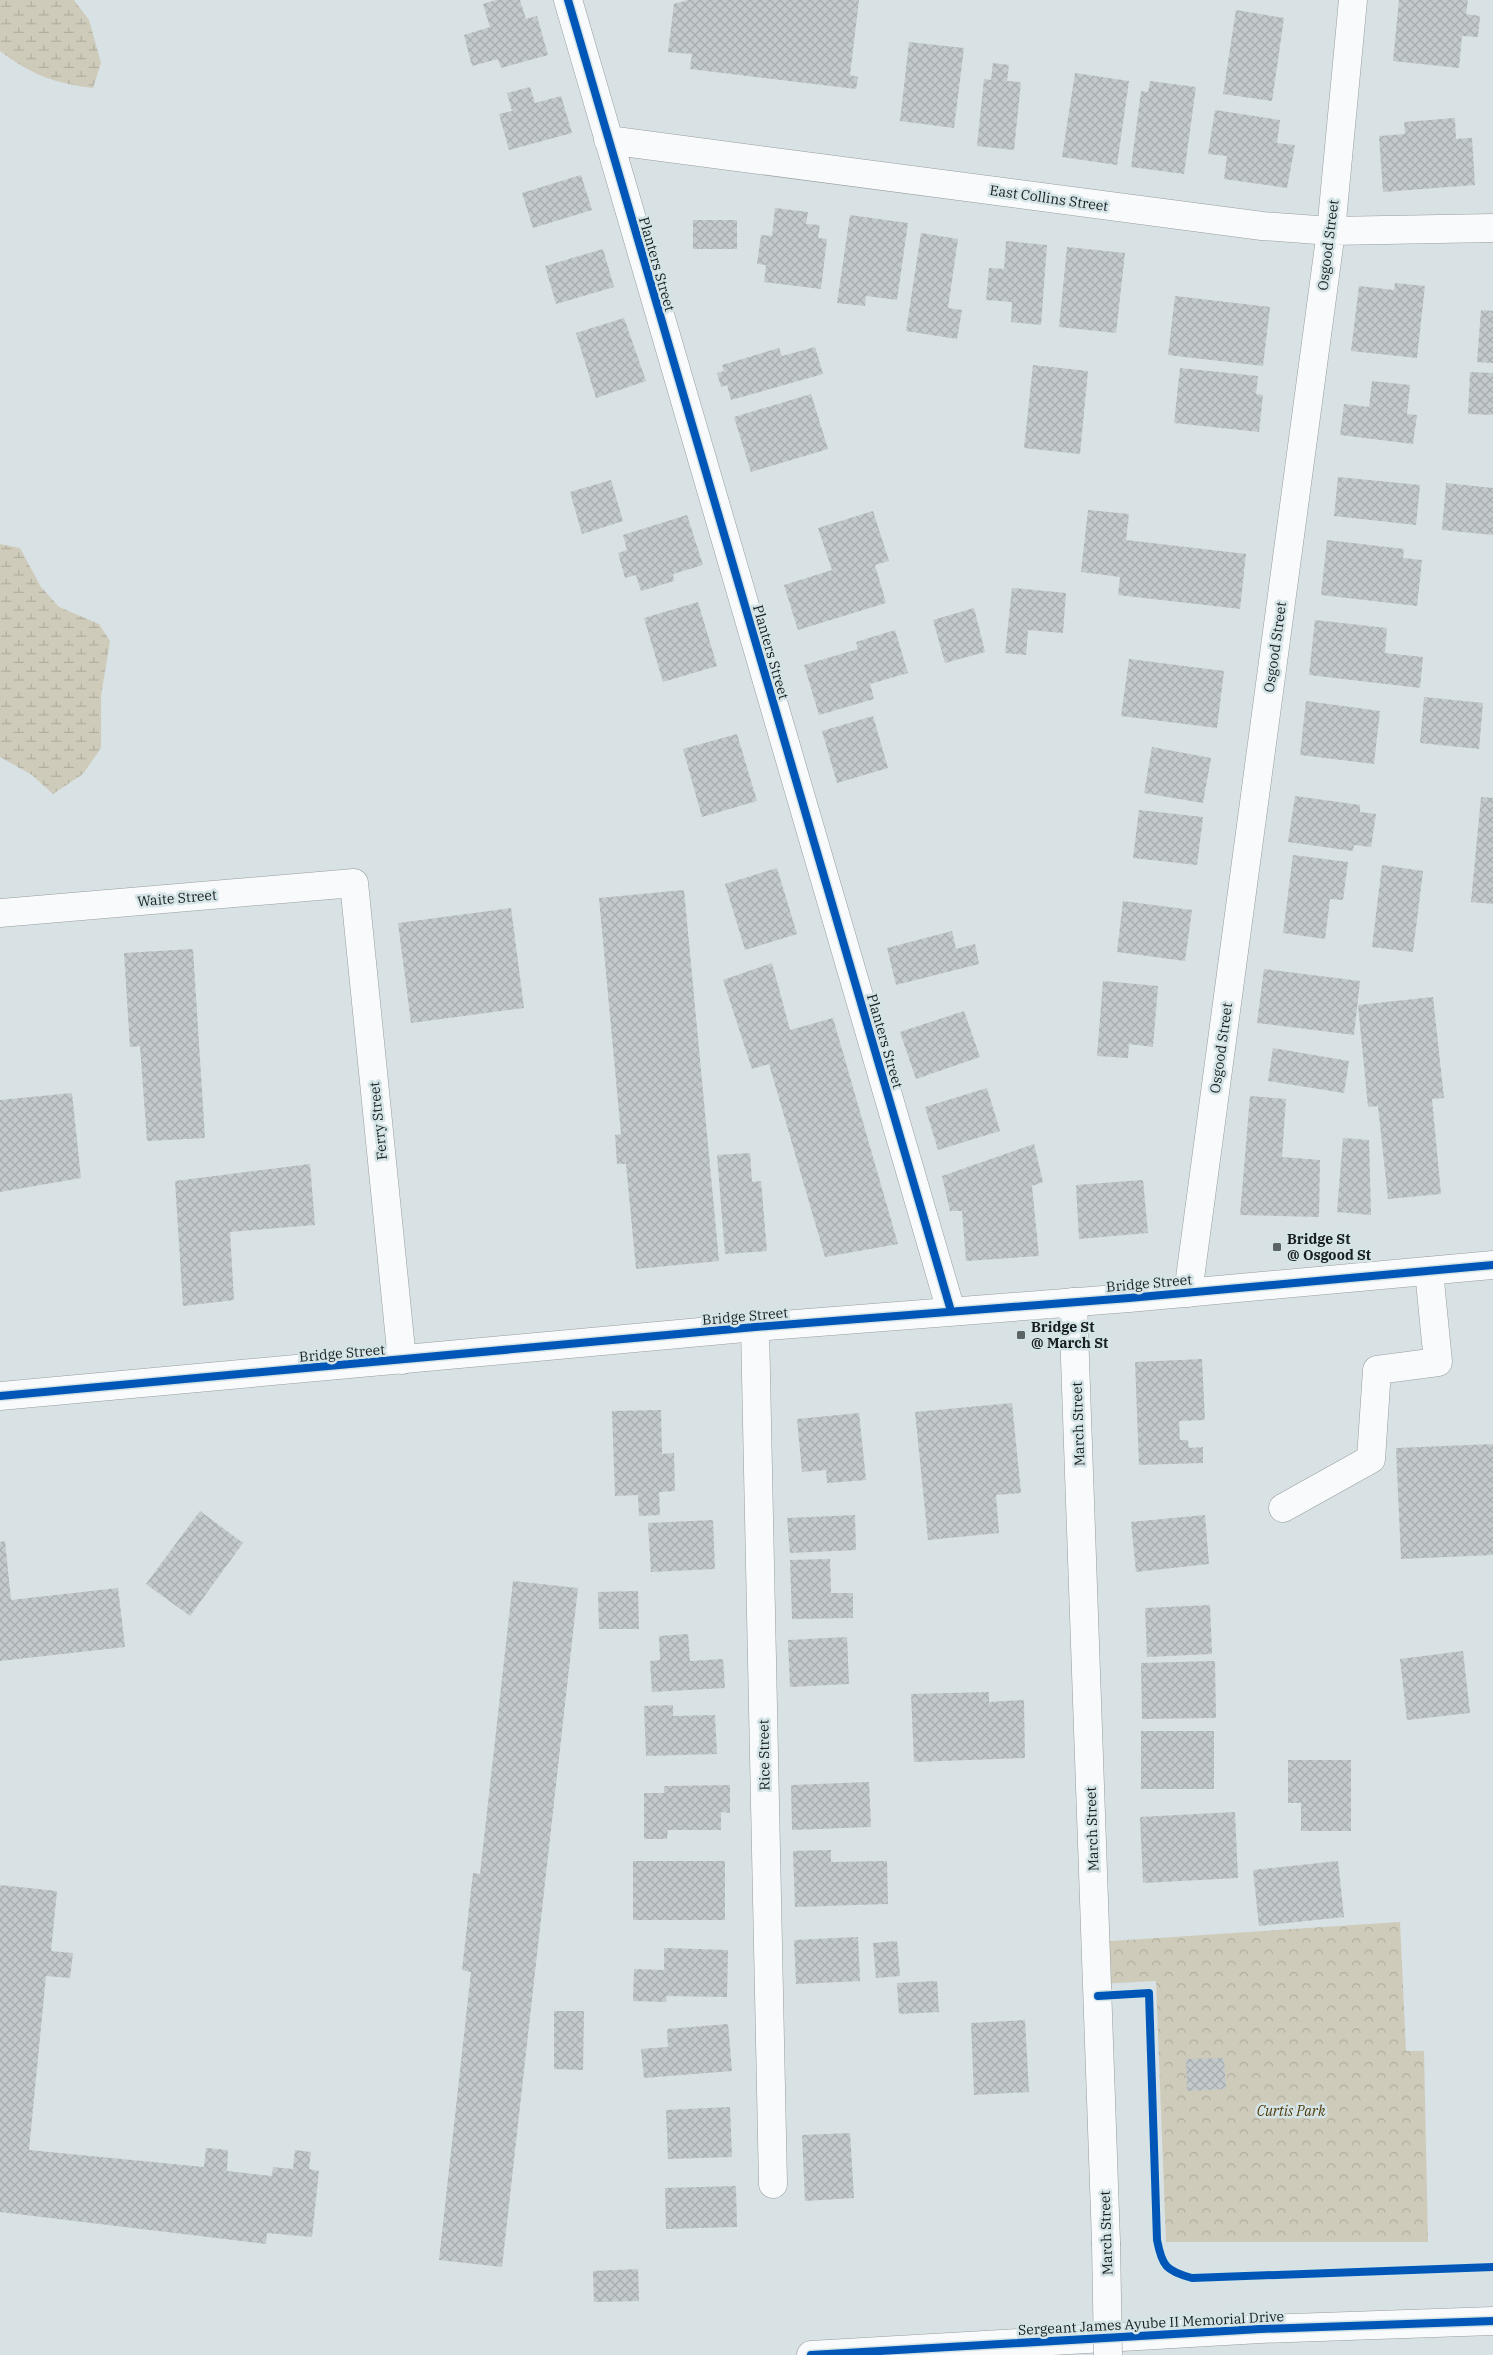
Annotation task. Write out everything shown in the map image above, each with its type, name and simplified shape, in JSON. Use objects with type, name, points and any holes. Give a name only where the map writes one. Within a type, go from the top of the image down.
[{"type":"main road","name":"Planters Street","points":[[568,0],[951,1311]]},
{"type":"main road","name":"Osgood Street","points":[[1188,1293],[1331,231],[1354,0]]},
{"type":"main road","name":"East Collins Street","points":[[608,140],[1262,226],[1331,231],[1493,228]]},
{"type":"main road","name":"Waite Street","points":[[0,913],[354,882]]},
{"type":"main road","name":"Ferry Street","points":[[354,882],[402,1360]]},
{"type":"main road","name":"Bridge Street","points":[[0,1396],[755,1327],[1188,1293],[1493,1265]]},
{"type":"main road","points":[[1283,1508],[1371,1459],[1376,1370],[1438,1362],[1429,1271]]},
{"type":"main road","name":"March Street","points":[[1073,1302],[1106,2242],[1108,2355]]},
{"type":"main road","name":"Rice Street","points":[[755,1327],[773,2184]]},
{"type":"main road","name":"Sergeant James Ayube II Memorial Drive","points":[[811,2355],[1260,2329],[1493,2321]]},
{"type":"green space","points":[[0,0],[74,0],[89,20],[101,63],[93,88],[44,77],[0,51]]},
{"type":"green space","points":[[0,544],[20,548],[41,587],[59,607],[99,624],[110,641],[101,696],[101,748],[83,774],[53,794],[32,775],[0,757]]},
{"type":"green space","name":"Curtis Park","points":[[1400,1922],[1406,2051],[1424,2051],[1428,2242],[1166,2242],[1156,1981],[1097,1984],[1096,1942]]},
{"type":"building","points":[[496,0],[520,0],[526,19],[537,16],[548,55],[501,68],[498,59],[472,66],[464,35],[490,27],[483,4]]},
{"type":"building","points":[[688,0],[859,0],[850,75],[858,77],[856,89],[690,69],[692,54],[668,52],[674,4]]},
{"type":"building","points":[[1399,0],[1468,0],[1466,14],[1480,16],[1478,37],[1462,36],[1459,68],[1393,61]]},
{"type":"building","points":[[1236,10],[1284,18],[1272,101],[1223,94]]},
{"type":"building","points":[[909,42],[964,48],[954,128],[900,121]]},
{"type":"building","points":[[993,63],[1009,65],[1007,81],[1021,82],[1014,150],[977,146],[984,79],[991,80]]},
{"type":"building","points":[[1075,73],[1129,81],[1117,165],[1062,157]]},
{"type":"building","points":[[1150,81],[1196,87],[1184,174],[1131,167],[1141,91],[1148,92]]},
{"type":"building","points":[[530,87],[535,103],[561,96],[572,133],[509,150],[499,114],[512,111],[507,93]]},
{"type":"building","points":[[1215,110],[1280,120],[1277,143],[1295,145],[1287,188],[1224,179],[1227,156],[1208,154]]},
{"type":"building","points":[[1455,118],[1456,139],[1472,138],[1475,185],[1383,192],[1379,136],[1405,134],[1404,122]]},
{"type":"building","points":[[581,175],[592,210],[533,228],[522,193]]},
{"type":"building","points":[[775,208],[808,212],[806,224],[820,225],[818,238],[827,239],[821,289],[764,282],[766,265],[757,264],[761,235],[772,236]]},
{"type":"building","points":[[850,215],[908,223],[897,300],[866,296],[865,306],[837,303]]},
{"type":"building","points":[[693,220],[737,220],[737,249],[693,249]]},
{"type":"building","points":[[921,233],[958,239],[948,308],[962,310],[957,339],[906,331]]},
{"type":"building","points":[[1006,241],[1047,245],[1041,325],[1011,322],[1012,302],[986,300],[989,268],[1004,269]]},
{"type":"building","points":[[1067,247],[1125,253],[1116,333],[1059,327]]},
{"type":"building","points":[[603,249],[614,287],[556,304],[545,266]]},
{"type":"building","points":[[1395,283],[1425,286],[1417,358],[1351,351],[1359,286],[1394,290]]},
{"type":"building","points":[[1175,296],[1270,307],[1263,366],[1168,355]]},
{"type":"building","points":[[1481,310],[1493,311],[1493,363],[1477,362]]},
{"type":"building","points":[[624,318],[646,381],[596,398],[576,333]]},
{"type":"building","points":[[815,347],[823,374],[731,400],[727,385],[721,387],[717,373],[724,371],[722,365],[779,348],[782,356]]},
{"type":"building","points":[[1033,365],[1088,371],[1080,454],[1024,448]]},
{"type":"building","points":[[1180,368],[1258,376],[1256,394],[1263,395],[1259,432],[1174,423]]},
{"type":"building","points":[[1470,372],[1493,373],[1493,415],[1468,414]]},
{"type":"building","points":[[1372,381],[1410,385],[1407,414],[1417,415],[1413,444],[1340,435],[1344,404],[1369,407]]},
{"type":"building","points":[[811,394],[828,449],[751,472],[734,417]]},
{"type":"building","points":[[1338,477],[1420,485],[1416,525],[1334,516]]},
{"type":"building","points":[[611,480],[623,521],[582,534],[570,492]]},
{"type":"building","points":[[1446,483],[1493,488],[1493,535],[1442,530]]},
{"type":"building","points":[[1088,510],[1129,514],[1126,540],[1246,554],[1240,609],[1118,595],[1120,577],[1081,572]]},
{"type":"building","points":[[873,511],[889,561],[875,565],[886,603],[798,630],[784,585],[832,570],[818,528]]},
{"type":"building","points":[[687,515],[703,565],[673,574],[674,581],[641,591],[636,575],[625,578],[618,553],[627,550],[623,535]]},
{"type":"building","points":[[1327,540],[1404,549],[1403,558],[1422,560],[1417,606],[1321,595]]},
{"type":"building","points":[[1012,588],[1066,593],[1063,633],[1028,630],[1026,655],[1005,653]]},
{"type":"building","points":[[698,602],[717,666],[663,682],[644,618]]},
{"type":"building","points":[[974,608],[985,652],[945,663],[933,620]]},
{"type":"building","points":[[1315,620],[1387,628],[1385,653],[1423,657],[1420,688],[1309,675]]},
{"type":"building","points":[[895,630],[908,673],[870,684],[874,699],[819,715],[804,665],[858,649],[856,642]]},
{"type":"building","points":[[1129,659],[1224,671],[1217,728],[1121,716]]},
{"type":"building","points":[[1424,697],[1483,703],[1479,749],[1420,743]]},
{"type":"building","points":[[1306,701],[1380,711],[1374,764],[1300,755]]},
{"type":"building","points":[[873,716],[888,768],[837,783],[822,731]]},
{"type":"building","points":[[737,734],[757,801],[702,817],[683,749]]},
{"type":"building","points":[[1152,747],[1211,758],[1203,803],[1144,793]]},
{"type":"building","points":[[1295,796],[1360,805],[1360,812],[1376,814],[1371,847],[1354,845],[1353,851],[1288,842]]},
{"type":"building","points":[[1481,797],[1493,798],[1493,904],[1471,902]]},
{"type":"building","points":[[1139,810],[1203,817],[1197,865],[1133,858]]},
{"type":"building","points":[[1293,855],[1348,862],[1343,900],[1330,899],[1325,939],[1283,933]]},
{"type":"building","points":[[1382,865],[1423,871],[1413,952],[1372,947]]},
{"type":"building","points":[[777,868],[797,934],[745,950],[725,884]]},
{"type":"building","points":[[684,890],[719,1261],[636,1269],[626,1164],[617,1164],[615,1135],[621,1134],[599,898]]},
{"type":"building","points":[[1123,901],[1192,910],[1185,961],[1117,952]]},
{"type":"building","points":[[511,908],[524,1008],[411,1023],[398,923]]},
{"type":"building","points":[[952,931],[956,949],[975,944],[979,964],[896,985],[887,948]]},
{"type":"building","points":[[193,949],[205,1138],[147,1141],[140,1046],[130,1047],[124,953]]},
{"type":"building","points":[[772,963],[790,1030],[833,1018],[898,1244],[825,1257],[769,1064],[752,1069],[723,980]]},
{"type":"building","points":[[1264,969],[1360,981],[1354,1035],[1257,1023]]},
{"type":"building","points":[[1103,981],[1158,986],[1153,1047],[1129,1044],[1128,1058],[1097,1056]]},
{"type":"building","points":[[1433,997],[1444,1098],[1432,1099],[1441,1194],[1388,1199],[1378,1106],[1368,1107],[1358,1005]]},
{"type":"building","points":[[964,1011],[980,1057],[916,1079],[900,1032]]},
{"type":"building","points":[[1273,1048],[1349,1061],[1344,1093],[1268,1081]]},
{"type":"building","points":[[987,1088],[1000,1131],[938,1150],[925,1107]]},
{"type":"building","points":[[72,1093],[81,1178],[0,1192],[0,1100]]},
{"type":"building","points":[[1250,1096],[1286,1099],[1282,1157],[1320,1160],[1319,1217],[1240,1215]]},
{"type":"building","points":[[1343,1138],[1369,1140],[1371,1215],[1337,1212]]},
{"type":"building","points":[[1034,1144],[1043,1182],[1032,1186],[1039,1256],[966,1261],[962,1211],[950,1211],[942,1176]]},
{"type":"building","points":[[750,1153],[752,1182],[761,1181],[767,1251],[725,1254],[717,1155]]},
{"type":"building","points":[[310,1164],[315,1225],[230,1232],[234,1300],[183,1306],[175,1181]]},
{"type":"building","points":[[1143,1180],[1148,1233],[1079,1239],[1076,1185]]},
{"type":"building","points":[[1202,1359],[1205,1420],[1179,1421],[1180,1440],[1188,1440],[1189,1448],[1203,1447],[1203,1463],[1139,1465],[1135,1362]]},
{"type":"building","points":[[1012,1403],[1021,1493],[996,1495],[999,1533],[928,1540],[915,1412]]},
{"type":"building","points":[[661,1410],[662,1454],[674,1453],[675,1491],[659,1492],[660,1515],[639,1516],[638,1495],[615,1496],[612,1411]]},
{"type":"building","points":[[859,1413],[866,1480],[827,1483],[826,1470],[802,1472],[797,1419]]},
{"type":"building","points":[[1493,1444],[1493,1555],[1401,1559],[1396,1448]]},
{"type":"building","points":[[200,1511],[243,1543],[190,1616],[146,1584]]},
{"type":"building","points":[[855,1515],[856,1550],[790,1553],[787,1518]]},
{"type":"building","points":[[1205,1515],[1209,1564],[1136,1572],[1131,1522]]},
{"type":"building","points":[[713,1520],[715,1569],[651,1572],[648,1523]]},
{"type":"building","points":[[5,1541],[11,1600],[118,1588],[125,1647],[0,1661],[0,1542]]},
{"type":"building","points":[[830,1559],[831,1593],[853,1593],[853,1618],[792,1619],[790,1560]]},
{"type":"building","points":[[513,1581],[578,1588],[502,2267],[439,2260],[471,1972],[462,1970],[473,1873],[480,1874]]},
{"type":"building","points":[[638,1591],[639,1629],[599,1629],[598,1592]]},
{"type":"building","points":[[1210,1605],[1212,1654],[1147,1657],[1145,1608]]},
{"type":"building","points":[[688,1634],[690,1661],[723,1659],[725,1688],[652,1692],[650,1661],[660,1660],[659,1636]]},
{"type":"building","points":[[847,1637],[849,1684],[790,1687],[788,1640]]},
{"type":"building","points":[[1463,1651],[1470,1713],[1407,1720],[1400,1659]]},
{"type":"building","points":[[1215,1661],[1216,1718],[1142,1719],[1141,1663]]},
{"type":"building","points":[[989,1692],[989,1702],[1024,1700],[1025,1758],[914,1762],[911,1694]]},
{"type":"building","points":[[673,1705],[673,1716],[715,1715],[717,1754],[646,1756],[644,1706]]},
{"type":"building","points":[[1141,1731],[1214,1731],[1214,1789],[1141,1789]]},
{"type":"building","points":[[1288,1760],[1351,1760],[1351,1831],[1301,1831],[1301,1803],[1288,1803]]},
{"type":"building","points":[[869,1782],[871,1827],[792,1830],[791,1785]]},
{"type":"building","points":[[730,1785],[730,1813],[721,1812],[721,1830],[668,1830],[667,1839],[644,1839],[644,1793],[664,1793],[664,1786]]},
{"type":"building","points":[[1235,1812],[1238,1878],[1143,1883],[1140,1817]]},
{"type":"building","points":[[831,1850],[831,1862],[887,1861],[888,1904],[795,1907],[793,1851]]},
{"type":"building","points":[[633,1861],[725,1861],[725,1920],[633,1920]]},
{"type":"building","points":[[1338,1861],[1344,1917],[1259,1926],[1253,1870]]},
{"type":"building","points":[[0,1885],[57,1891],[51,1951],[73,1953],[70,1978],[46,1976],[29,2150],[204,2167],[206,2148],[228,2150],[227,2171],[272,2176],[273,2167],[293,2169],[295,2150],[311,2152],[309,2169],[319,2171],[312,2237],[267,2233],[266,2244],[0,2212]]},
{"type":"building","points":[[858,1937],[860,1981],[796,1984],[794,1940]]},
{"type":"building","points":[[897,1941],[900,1976],[876,1978],[873,1943]]},
{"type":"building","points":[[664,1948],[728,1950],[727,1997],[666,1996],[667,2002],[633,2001],[634,1969],[664,1970]]},
{"type":"building","points":[[937,1981],[939,2012],[899,2014],[897,1983]]},
{"type":"building","points":[[554,2011],[584,2011],[583,2070],[554,2069]]},
{"type":"building","points":[[1025,2020],[1029,2092],[974,2095],[971,2023]]},
{"type":"building","points":[[728,2024],[732,2071],[644,2078],[641,2049],[668,2047],[667,2029]]},
{"type":"building","points":[[1224,2058],[1226,2089],[1187,2091],[1186,2059]]},
{"type":"building","points":[[730,2107],[732,2157],[668,2159],[666,2110]]},
{"type":"building","points":[[850,2133],[854,2198],[805,2201],[802,2135]]},
{"type":"building","points":[[736,2186],[737,2227],[666,2229],[665,2188]]},
{"type":"building","points":[[638,2269],[639,2301],[594,2302],[593,2271]]},
{"type":"cycle path","points":[[568,0],[951,1311]]},
{"type":"cycle path","points":[[0,1396],[755,1327],[1129,1298],[1493,1265]]},
{"type":"cycle path","points":[[1098,1996],[1149,1993],[1157,2240],[1163,2262],[1171,2270],[1192,2278],[1493,2267]]},
{"type":"cycle path","points":[[811,2355],[1260,2329],[1493,2321]]},
{"type":"place","name":"Bridge St @ Osgood St","points":[[1277,1247]]},
{"type":"place","name":"Bridge St @ March St","points":[[1021,1335]]}]
